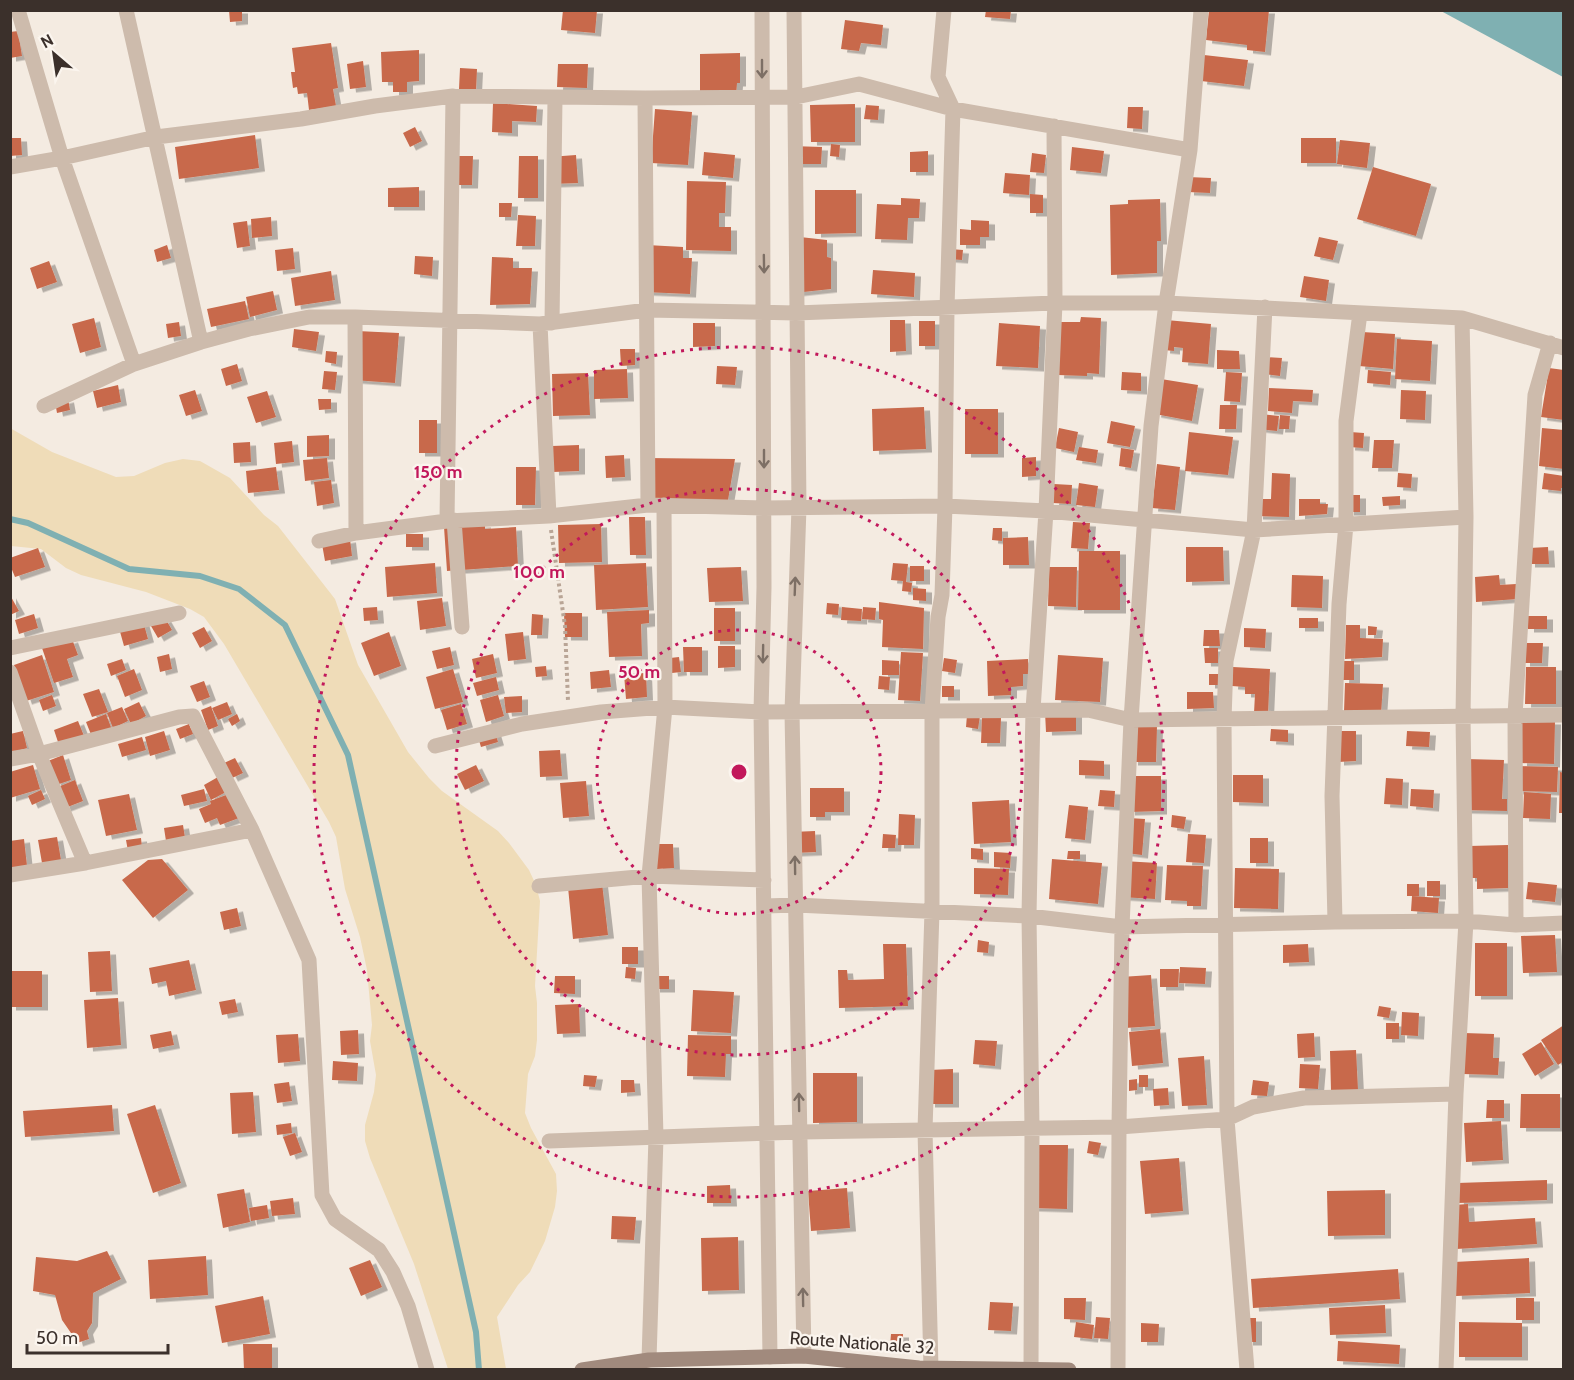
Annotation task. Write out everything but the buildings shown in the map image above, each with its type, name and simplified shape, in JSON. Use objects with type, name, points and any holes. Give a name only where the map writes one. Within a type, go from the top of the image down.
[{"type":"street","points":[[18,10],[62,158],[134,364]]},
{"type":"street","points":[[126,10],[201,342]]},
{"type":"street","points":[[762,10],[764,508],[761,712],[770,1357]]},
{"type":"street","points":[[794,10],[799,507],[792,712],[804,1356]]},
{"type":"street","points":[[923,1368],[925,1130],[932,911],[932,711],[938,617],[942,595],[953,109],[938,77],[944,10]]},
{"type":"street","points":[[1119,1370],[1122,927],[1131,720],[1151,426],[1190,150],[1201,10]]},
{"type":"street","points":[[10,167],[156,137],[301,119],[453,96],[796,97],[859,84],[953,109],[1190,150]]},
{"type":"street","points":[[453,96],[450,320],[451,521],[462,627]]},
{"type":"street","points":[[549,516],[546,323],[555,98]]},
{"type":"street","points":[[645,98],[648,505]]},
{"type":"street","points":[[1030,1368],[1032,1128],[1029,916],[1032,710],[1046,511],[1055,303],[1054,126]]},
{"type":"street","points":[[44,406],[134,364],[249,329],[309,317],[546,323],[647,310],[796,313],[1055,303],[1167,303],[1462,318],[1557,346],[1535,395],[1515,715],[1516,925]]},
{"type":"street","points":[[1247,1370],[1227,1119],[1224,720],[1226,661],[1254,530],[1265,307]]},
{"type":"street","points":[[1335,922],[1332,796],[1339,604],[1346,524],[1346,421],[1360,313]]},
{"type":"street","points":[[355,317],[356,533]]},
{"type":"street","points":[[1446,1370],[1456,1094],[1466,921],[1463,717],[1466,517],[1462,318]]},
{"type":"street","points":[[319,541],[356,533],[451,521],[549,516],[648,505],[764,508],[945,506],[1046,511],[1254,530],[1466,517]]},
{"type":"street","points":[[649,1360],[656,1137],[649,876],[665,707],[664,505]]},
{"type":"street","points":[[10,648],[178,614]]},
{"type":"street","points":[[10,672],[39,754],[85,863]]},
{"type":"street","points":[[435,746],[522,724],[665,707],[761,712],[1088,710],[1131,720],[1563,715]]},
{"type":"street","points":[[10,759],[39,754],[179,717],[193,716],[252,830],[309,960],[322,1195],[335,1220],[379,1250],[393,1272],[408,1306],[427,1370]]},
{"type":"street","points":[[10,875],[85,863],[252,830]]},
{"type":"street","points":[[539,886],[649,876],[764,880]]},
{"type":"street","points":[[765,906],[796,905],[1029,916],[1122,927],[1335,922],[1466,921],[1516,925],[1563,923]]},
{"type":"street","points":[[549,1141],[800,1132],[1119,1127],[1227,1119],[1253,1107],[1304,1098],[1456,1094]]},
{"type":"street","name":"Route Nationale 32","points":[[582,1370],[649,1360],[804,1356],[923,1368],[1069,1370]]},
{"type":"path","points":[[549,516],[565,626],[568,717]]},
{"type":"sand","points":[[10,428],[52,452],[116,477],[134,476],[165,463],[183,459],[200,461],[230,478],[264,515],[278,526],[335,599],[358,665],[408,752],[442,791],[498,831],[529,870],[540,901],[535,986],[537,1040],[535,1056],[528,1074],[525,1113],[556,1174],[557,1191],[545,1241],[530,1272],[518,1285],[497,1317],[506,1369],[448,1369],[414,1264],[370,1158],[365,1141],[365,1125],[376,1075],[370,1041],[372,1025],[367,970],[360,937],[345,889],[336,837],[329,822],[224,644],[204,617],[190,609],[146,592],[81,575],[66,568],[41,549],[11,546]]},
{"type":"water","points":[[1441,11],[1563,11],[1563,77]]},
{"type":"waterway","points":[[10,519],[28,523],[129,569],[200,576],[239,589],[285,625],[348,755],[476,1332],[479,1370]]}]
